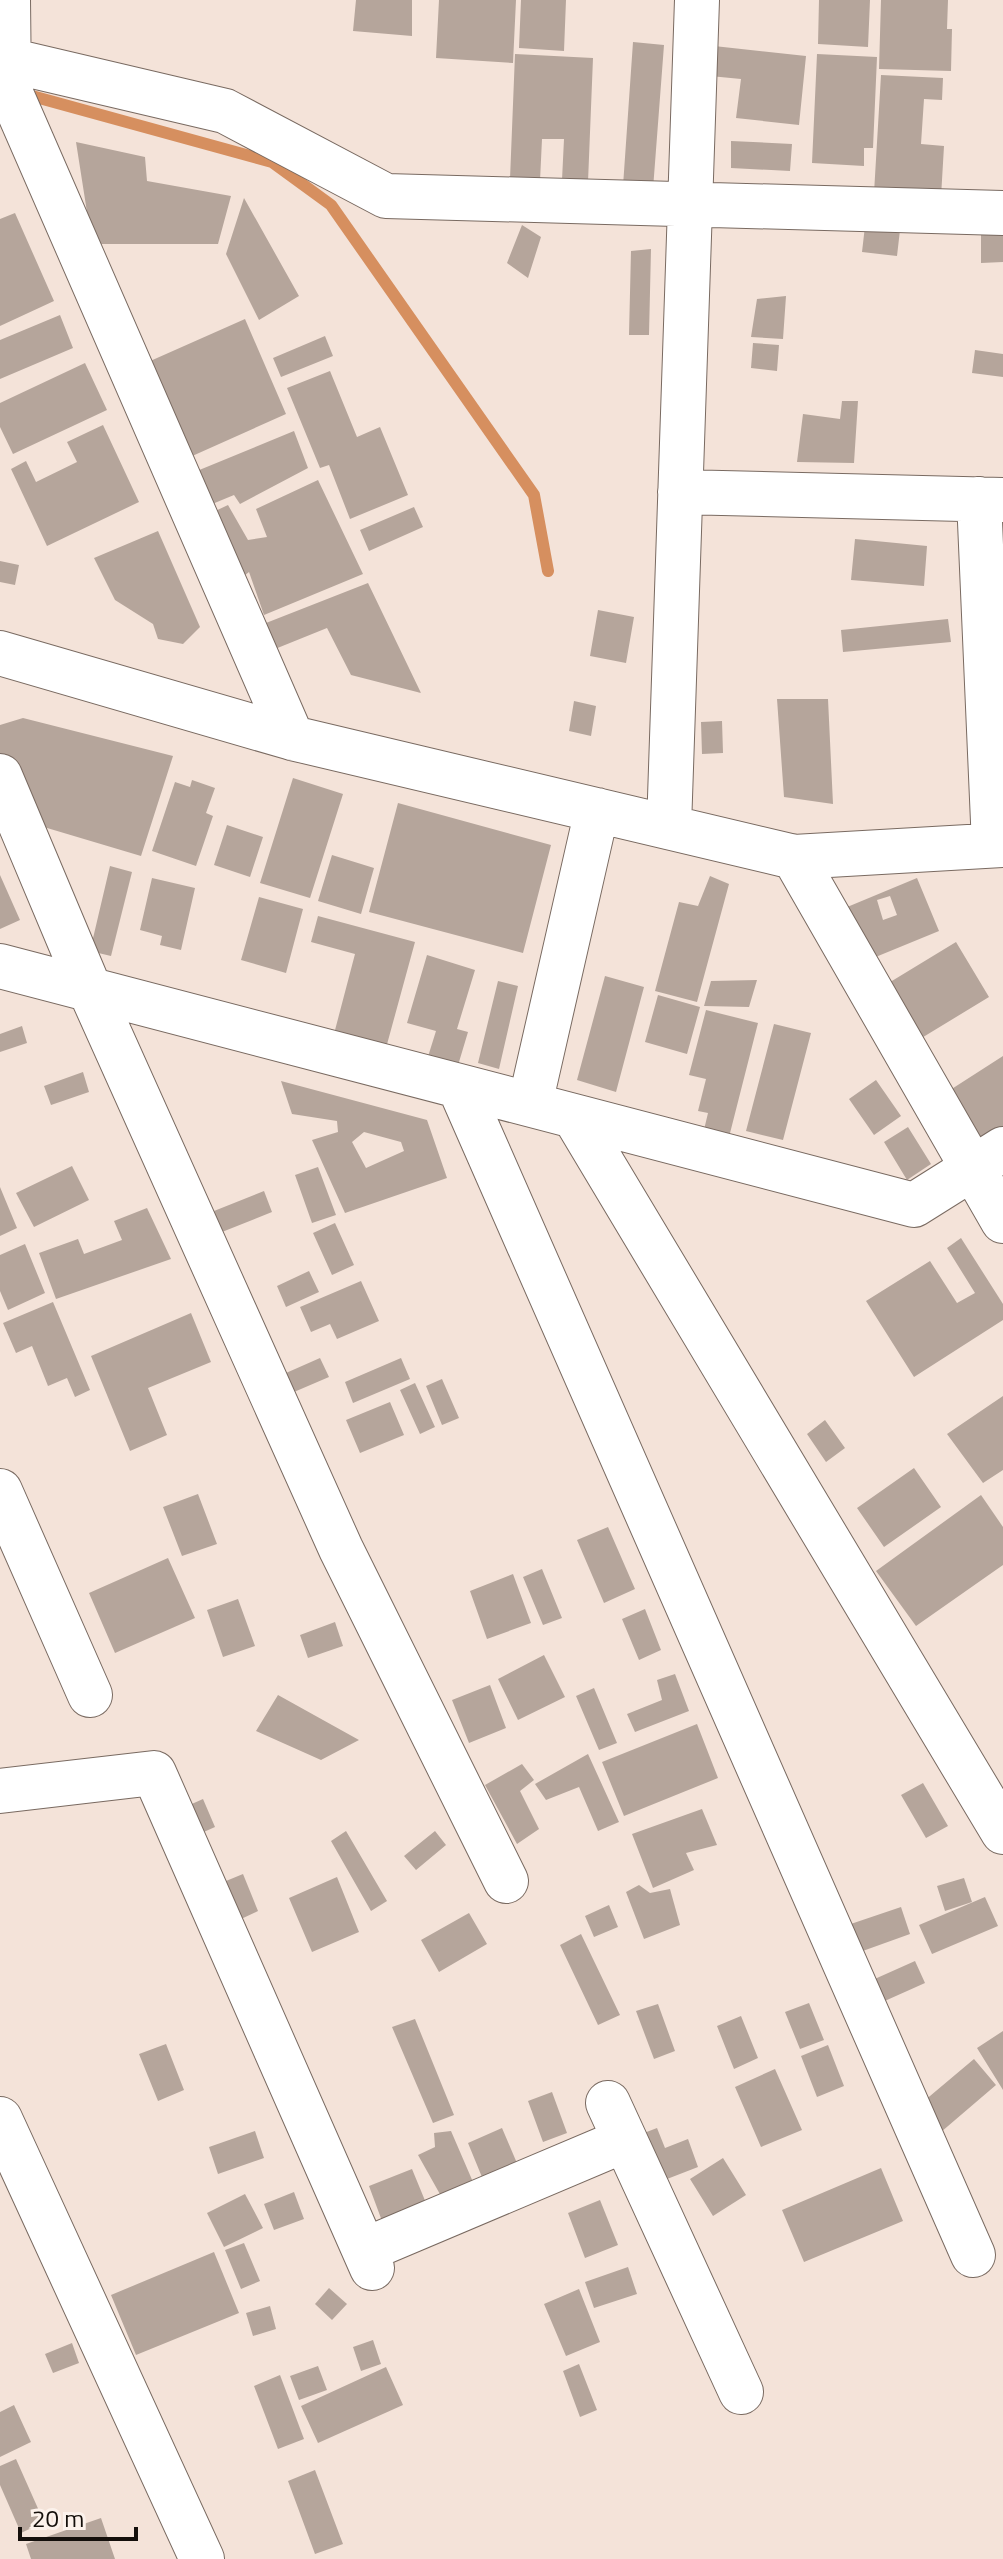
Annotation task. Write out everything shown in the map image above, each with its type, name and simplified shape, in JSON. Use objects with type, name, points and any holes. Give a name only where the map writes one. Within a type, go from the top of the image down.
[{"type":"street","points":[[8,0],[9,89],[292,738]]},
{"type":"street","points":[[669,827],[697,0]]},
{"type":"street","points":[[8,60],[225,111],[386,196],[1003,213]]},
{"type":"street","points":[[0,653],[292,738],[794,857],[998,845],[991,499],[680,492]]},
{"type":"street","points":[[0,776],[90,990],[341,1549],[506,1881]]},
{"type":"street","points":[[530,1104],[597,810]]},
{"type":"street","points":[[794,857],[988,1159],[1003,1221]]},
{"type":"street","points":[[0,966],[914,1205],[988,1159]]},
{"type":"street","points":[[459,1086],[973,2255]]},
{"type":"street","points":[[574,1116],[1003,1832]]},
{"type":"street","points":[[0,1491],[90,1695]]},
{"type":"street","points":[[0,1791],[154,1773],[368,2259],[617,2121],[741,2392]]},
{"type":"street","points":[[0,2119],[202,2559]]},
{"type":"building","points":[[356,0],[412,0],[412,36],[353,31]]},
{"type":"building","points":[[439,0],[516,0],[513,63],[436,58]]},
{"type":"building","points":[[521,0],[566,0],[564,51],[519,48]]},
{"type":"building","points":[[819,0],[870,0],[868,47],[818,44]]},
{"type":"building","points":[[881,0],[948,0],[947,29],[952,29],[951,71],[879,69]]},
{"type":"building","points":[[633,42],[664,45],[653,189],[623,186]]},
{"type":"building","points":[[714,46],[806,56],[799,125],[736,118],[741,79],[710,76]]},
{"type":"building","points":[[515,54],[593,58],[588,182],[562,180],[564,139],[542,139],[540,181],[510,179]]},
{"type":"building","points":[[817,54],[877,57],[873,148],[864,148],[864,166],[812,163]]},
{"type":"building","points":[[881,75],[943,78],[942,100],[924,99],[921,144],[944,146],[941,197],[874,193]]},
{"type":"building","points":[[731,141],[792,144],[790,171],[731,168]]},
{"type":"building","points":[[76,142],[145,157],[147,181],[231,196],[218,244],[92,244]]},
{"type":"building","points":[[244,198],[299,296],[259,320],[226,254]]},
{"type":"building","points":[[15,213],[54,301],[0,326],[0,219]]},
{"type":"building","points":[[522,225],[541,237],[528,278],[507,263]]},
{"type":"building","points":[[865,226],[900,230],[897,256],[862,252]]},
{"type":"building","points":[[981,230],[1003,230],[1003,262],[981,263]]},
{"type":"building","points":[[651,249],[649,335],[629,335],[631,251]]},
{"type":"building","points":[[786,296],[783,339],[751,337],[757,299]]},
{"type":"building","points":[[60,315],[73,348],[0,379],[0,340]]},
{"type":"building","points":[[245,319],[286,414],[190,457],[148,362]]},
{"type":"building","points":[[325,336],[333,356],[281,377],[273,358]]},
{"type":"building","points":[[753,343],[779,345],[777,371],[751,368]]},
{"type":"building","points":[[975,350],[1003,354],[1003,377],[972,373]]},
{"type":"building","points":[[85,363],[107,410],[13,454],[0,427],[0,403]]},
{"type":"building","points":[[330,371],[357,437],[380,427],[408,495],[350,519],[329,465],[320,468],[287,388]]},
{"type":"building","points":[[842,401],[858,401],[854,463],[797,462],[803,414],[840,419]]},
{"type":"building","points":[[103,425],[139,502],[47,546],[11,469],[26,461],[36,482],[77,462],[67,442]]},
{"type":"building","points":[[294,431],[308,468],[240,504],[234,495],[205,507],[192,473]]},
{"type":"building","points":[[318,480],[363,574],[264,615],[249,572],[235,583],[209,514],[228,505],[248,540],[267,537],[256,509]]},
{"type":"building","points":[[414,507],[423,527],[369,551],[360,530]]},
{"type":"building","points":[[158,531],[200,627],[183,644],[158,639],[153,624],[115,600],[94,558]]},
{"type":"building","points":[[855,539],[927,546],[924,586],[851,580]]},
{"type":"building","points":[[0,561],[19,565],[15,585],[0,582]]},
{"type":"building","points":[[368,583],[421,693],[351,675],[327,628],[275,649],[266,623]]},
{"type":"building","points":[[598,610],[634,617],[626,663],[590,656]]},
{"type":"building","points":[[948,619],[951,642],[843,652],[841,630]]},
{"type":"building","points":[[777,699],[828,699],[833,804],[784,797]]},
{"type":"building","points":[[574,701],[596,706],[591,736],[569,731]]},
{"type":"building","points":[[23,718],[173,756],[141,856],[27,822],[0,763],[0,725]]},
{"type":"building","points":[[722,721],[723,753],[702,754],[701,722]]},
{"type":"building","points":[[293,778],[343,794],[310,898],[260,883]]},
{"type":"building","points":[[192,780],[215,788],[206,813],[213,816],[196,866],[152,851],[175,782],[190,787]]},
{"type":"building","points":[[398,803],[551,845],[523,953],[369,912]]},
{"type":"building","points":[[227,825],[263,837],[250,877],[214,865]]},
{"type":"building","points":[[332,855],[374,868],[361,914],[318,901]]},
{"type":"building","points":[[110,866],[132,872],[111,956],[90,951]]},
{"type":"building","points":[[0,875],[20,920],[0,929]]},
{"type":"building","points":[[710,876],[729,884],[697,1002],[655,991],[679,902],[698,906]]},
{"type":"building","points":[[152,878],[195,888],[181,950],[160,945],[162,936],[140,930]]},
{"type":"building","points":[[917,878],[939,931],[861,963],[840,910]],"holes":[[[890,896],[897,915],[883,920],[877,900]]]},
{"type":"building","points":[[259,897],[303,909],[286,973],[241,960]]},
{"type":"building","points":[[318,916],[415,942],[386,1048],[334,1034],[355,954],[311,942]]},
{"type":"building","points":[[956,942],[989,997],[915,1042],[882,987]]},
{"type":"building","points":[[427,955],[475,970],[457,1029],[468,1032],[456,1072],[426,1063],[436,1031],[407,1023]]},
{"type":"building","points":[[605,976],[644,987],[616,1092],[577,1080]]},
{"type":"building","points":[[757,980],[749,1007],[704,1006],[711,981]]},
{"type":"building","points":[[498,981],[518,986],[499,1069],[478,1063]]},
{"type":"building","points":[[658,995],[700,1007],[687,1054],[645,1042]]},
{"type":"building","points":[[706,1010],[758,1023],[728,1141],[703,1134],[708,1113],[698,1111],[706,1079],[689,1075]]},
{"type":"building","points":[[774,1024],[811,1033],[783,1140],[746,1131]]},
{"type":"building","points":[[22,1026],[27,1043],[0,1052],[0,1034]]},
{"type":"building","points":[[1003,1056],[1003,1127],[980,1143],[947,1092]]},
{"type":"building","points":[[83,1072],[89,1092],[51,1105],[44,1086]]},
{"type":"building","points":[[876,1080],[901,1116],[874,1135],[849,1099]]},
{"type":"building","points":[[281,1081],[427,1120],[447,1178],[345,1213],[312,1140],[338,1132],[337,1121],[292,1114]],"holes":[[[364,1132],[401,1142],[404,1151],[366,1168],[352,1142]]]},
{"type":"building","points":[[908,1127],[931,1164],[907,1180],[884,1142]]},
{"type":"building","points":[[72,1166],[89,1200],[34,1227],[16,1193]]},
{"type":"building","points":[[318,1167],[336,1215],[312,1223],[295,1175]]},
{"type":"building","points":[[0,1187],[17,1228],[0,1236]]},
{"type":"building","points":[[264,1191],[272,1212],[222,1232],[214,1211]]},
{"type":"building","points":[[147,1208],[171,1259],[56,1299],[39,1253],[78,1239],[84,1254],[122,1240],[114,1221]]},
{"type":"building","points":[[335,1223],[354,1265],[332,1275],[313,1233]]},
{"type":"building","points":[[961,1238],[1003,1304],[1003,1320],[914,1377],[866,1301],[930,1261],[957,1303],[975,1293],[947,1248]]},
{"type":"building","points":[[25,1244],[45,1293],[8,1310],[0,1291],[0,1255]]},
{"type":"building","points":[[309,1271],[319,1292],[286,1307],[277,1286]]},
{"type":"building","points":[[361,1281],[379,1321],[337,1339],[330,1324],[311,1332],[300,1307]]},
{"type":"building","points":[[53,1302],[90,1390],[75,1397],[67,1378],[48,1386],[32,1346],[16,1353],[3,1323]]},
{"type":"building","points":[[191,1313],[211,1362],[148,1388],[167,1435],[130,1451],[91,1356]]},
{"type":"building","points":[[320,1358],[329,1377],[294,1392],[286,1373]]},
{"type":"building","points":[[401,1358],[410,1379],[353,1403],[345,1382]]},
{"type":"building","points":[[442,1379],[459,1418],[442,1425],[426,1386]]},
{"type":"building","points":[[415,1383],[435,1427],[420,1434],[400,1390]]},
{"type":"building","points":[[1003,1396],[1003,1470],[983,1483],[947,1434]]},
{"type":"building","points":[[390,1402],[404,1435],[360,1453],[346,1420]]},
{"type":"building","points":[[825,1420],[845,1448],[826,1462],[807,1434]]},
{"type":"building","points":[[914,1468],[941,1507],[884,1547],[857,1508]]},
{"type":"building","points":[[198,1494],[217,1544],[182,1556],[163,1507]]},
{"type":"building","points":[[981,1495],[1003,1527],[1003,1565],[916,1626],[876,1571]]},
{"type":"building","points":[[608,1527],[635,1589],[604,1603],[577,1540]]},
{"type":"building","points":[[168,1558],[195,1618],[115,1653],[89,1593]]},
{"type":"building","points":[[542,1569],[562,1618],[543,1625],[523,1577]]},
{"type":"building","points":[[513,1574],[531,1623],[487,1639],[470,1591]]},
{"type":"building","points":[[238,1599],[255,1646],[223,1657],[207,1610]]},
{"type":"building","points":[[645,1609],[661,1650],[639,1660],[622,1619]]},
{"type":"building","points":[[335,1622],[343,1646],[308,1658],[300,1635]]},
{"type":"building","points":[[544,1655],[565,1697],[518,1720],[498,1679]]},
{"type":"building","points":[[675,1674],[689,1711],[635,1732],[627,1714],[662,1700],[657,1680]]},
{"type":"building","points":[[490,1685],[506,1728],[469,1743],[452,1700]]},
{"type":"building","points":[[594,1688],[617,1743],[599,1750],[576,1696]]},
{"type":"building","points":[[278,1695],[359,1740],[321,1760],[256,1731]]},
{"type":"building","points":[[697,1724],[718,1778],[624,1816],[602,1762]]},
{"type":"building","points":[[588,1754],[619,1822],[598,1831],[579,1787],[546,1800],[535,1784]]},
{"type":"building","points":[[522,1764],[534,1780],[520,1791],[539,1829],[517,1844],[485,1785]]},
{"type":"building","points":[[923,1783],[948,1826],[926,1838],[901,1795]]},
{"type":"building","points":[[203,1799],[215,1827],[197,1835],[185,1807]]},
{"type":"building","points":[[702,1809],[717,1845],[686,1853],[694,1870],[653,1888],[632,1834]]},
{"type":"building","points":[[346,1831],[387,1901],[371,1911],[331,1841]]},
{"type":"building","points":[[435,1831],[446,1845],[416,1870],[404,1856]]},
{"type":"building","points":[[243,1874],[258,1911],[241,1919],[226,1881]]},
{"type":"building","points":[[337,1877],[359,1932],[312,1952],[289,1898]]},
{"type":"building","points":[[964,1878],[972,1902],[945,1911],[937,1886]]},
{"type":"building","points":[[639,1885],[650,1893],[670,1889],[680,1925],[644,1939],[626,1892]]},
{"type":"building","points":[[985,1897],[998,1926],[932,1954],[919,1925]]},
{"type":"building","points":[[609,1905],[618,1927],[594,1937],[585,1916]]},
{"type":"building","points":[[901,1907],[910,1934],[846,1957],[836,1929]]},
{"type":"building","points":[[469,1913],[487,1944],[439,1972],[421,1940]]},
{"type":"building","points":[[581,1934],[620,2015],[598,2025],[560,1945]]},
{"type":"building","points":[[915,1961],[925,1983],[878,2004],[868,1982]]},
{"type":"building","points":[[809,2003],[824,2040],[800,2049],[785,2012]]},
{"type":"building","points":[[658,2004],[675,2051],[654,2059],[636,2011]]},
{"type":"building","points":[[741,2016],[758,2058],[734,2069],[717,2026]]},
{"type":"building","points":[[415,2019],[454,2115],[433,2123],[392,2027]]},
{"type":"building","points":[[1003,2031],[1003,2090],[977,2048]]},
{"type":"building","points":[[166,2044],[184,2090],[158,2101],[139,2054]]},
{"type":"building","points":[[828,2045],[844,2086],[817,2097],[801,2056]]},
{"type":"building","points":[[974,2059],[996,2085],[934,2138],[911,2112]]},
{"type":"building","points":[[775,2069],[802,2130],[761,2147],[735,2087]]},
{"type":"building","points":[[552,2092],[567,2133],[543,2142],[528,2101]]},
{"type":"building","points":[[502,2128],[519,2168],[484,2182],[468,2143]]},
{"type":"building","points":[[657,2128],[665,2148],[688,2139],[698,2167],[649,2186],[631,2138]]},
{"type":"building","points":[[255,2131],[264,2158],[218,2174],[209,2147]]},
{"type":"building","points":[[451,2131],[473,2182],[441,2196],[418,2155],[435,2147],[434,2133]]},
{"type":"building","points":[[723,2158],[746,2195],[713,2216],[690,2179]]},
{"type":"building","points":[[881,2168],[903,2221],[804,2262],[782,2210]]},
{"type":"building","points":[[412,2169],[426,2203],[382,2221],[369,2186]]},
{"type":"building","points":[[294,2192],[304,2219],[274,2230],[264,2204]]},
{"type":"building","points":[[245,2194],[263,2228],[224,2247],[207,2213]]},
{"type":"building","points":[[600,2200],[618,2245],[585,2258],[568,2213]]},
{"type":"building","points":[[244,2243],[260,2281],[241,2289],[225,2250]]},
{"type":"building","points":[[214,2252],[239,2313],[136,2355],[111,2295]]},
{"type":"building","points":[[628,2267],[637,2294],[594,2308],[585,2282]]},
{"type":"building","points":[[329,2288],[347,2304],[332,2320],[315,2304]]},
{"type":"building","points":[[579,2289],[600,2342],[566,2356],[544,2304]]},
{"type":"building","points":[[270,2306],[276,2329],[253,2336],[246,2313]]},
{"type":"building","points":[[373,2340],[381,2364],[361,2371],[353,2347]]},
{"type":"building","points":[[72,2343],[79,2363],[53,2373],[45,2354]]},
{"type":"building","points":[[579,2364],[597,2410],[580,2417],[563,2371]]},
{"type":"building","points":[[318,2366],[327,2390],[299,2400],[290,2376]]},
{"type":"building","points":[[386,2367],[403,2405],[318,2443],[301,2406]]},
{"type":"building","points":[[280,2375],[304,2439],[278,2449],[254,2386]]},
{"type":"building","points":[[14,2405],[31,2442],[0,2457],[0,2412]]},
{"type":"building","points":[[16,2459],[44,2522],[21,2533],[0,2485],[0,2466]]},
{"type":"building","points":[[315,2470],[343,2544],[315,2554],[288,2481]]},
{"type":"building","points":[[101,2518],[115,2559],[31,2559],[26,2544]]},
{"type":"waterway","points":[[21,93],[272,162],[331,205],[534,495],[548,571]]}]
